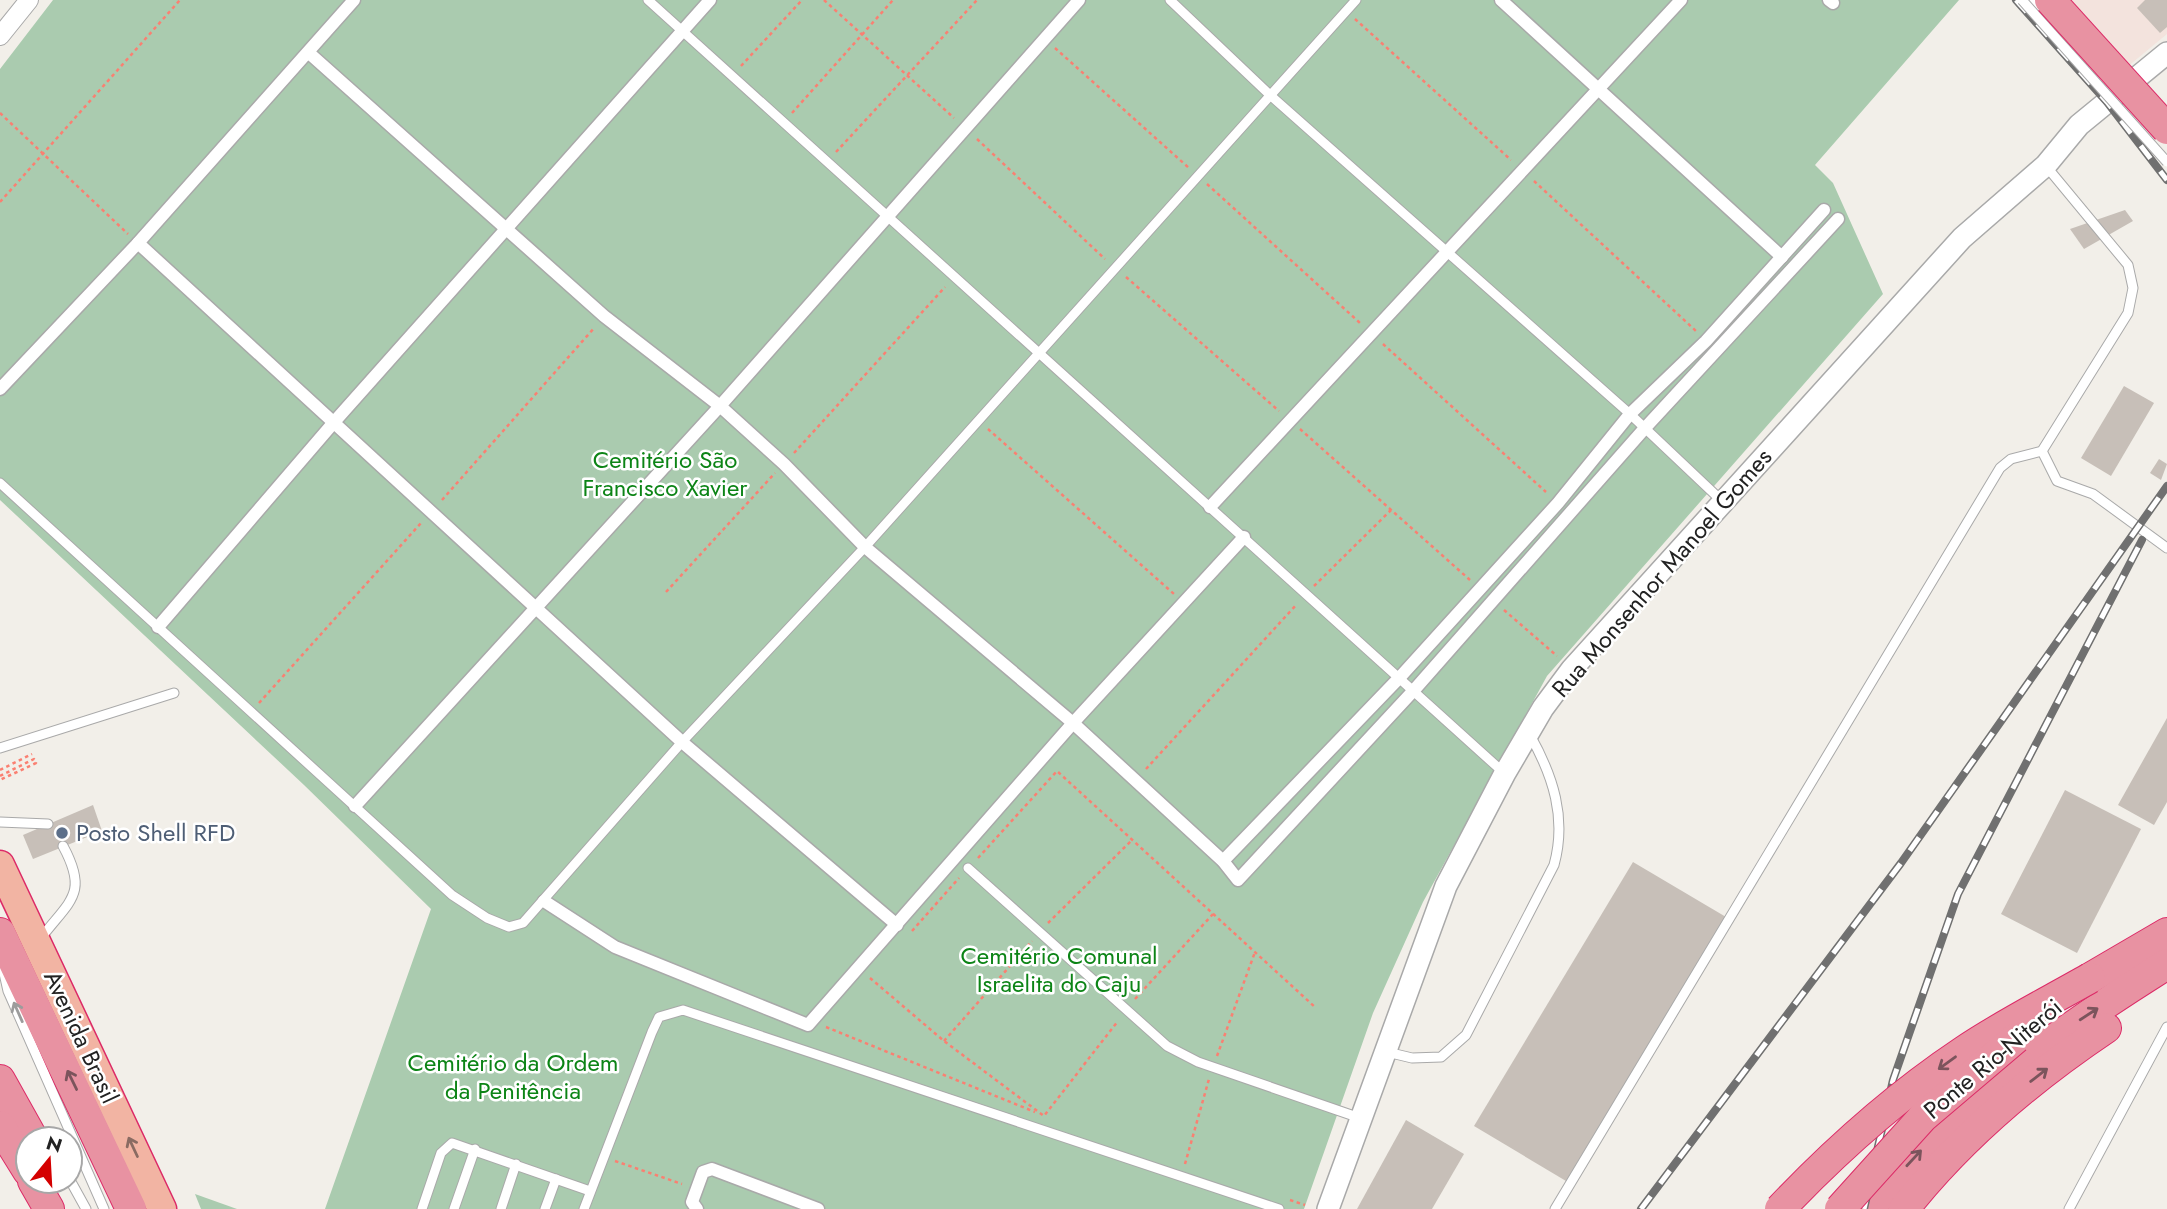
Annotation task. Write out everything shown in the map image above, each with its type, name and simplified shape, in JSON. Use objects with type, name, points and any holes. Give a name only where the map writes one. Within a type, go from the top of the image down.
[{"type":"highway","points":[[2050,0],[2167,129]]},
{"type":"highway","name":"Avenida Brasil","points":[[0,865],[162,1209]]},
{"type":"highway","name":"Avenida Brasil","points":[[0,933],[131,1209]]},
{"type":"highway","name":"Ponte Rio-Niterói","points":[[1840,1209],[1879,1162],[1938,1102],[2090,978],[2167,933]]},
{"type":"highway","name":"Ponte Rio-Niterói","points":[[1869,1209],[1935,1136],[1989,1087],[2067,1029],[2167,964]]},
{"type":"highway","points":[[1780,1209],[1830,1160],[1964,1050],[2090,978]]},
{"type":"highway","name":"Ponte Rio-Niterói","points":[[1904,1209],[1966,1140],[2017,1093],[2080,1045],[2167,988]]},
{"type":"highway","points":[[0,1080],[25,1125]]},
{"type":"highway","points":[[0,1126],[14,1148]]},
{"type":"street","points":[[0,36],[29,0]]},
{"type":"street","points":[[0,388],[138,243],[354,0]]},
{"type":"street","points":[[158,627],[335,421],[508,230],[710,0]]},
{"type":"street","points":[[355,806],[720,406],[1079,0]]},
{"type":"street","points":[[1501,0],[1782,257]]},
{"type":"street","points":[[1210,507],[1681,0]]},
{"type":"street","points":[[309,53],[604,316],[720,406],[784,464],[866,547],[1073,723],[1134,782],[1223,861],[1238,880],[1415,689],[1645,428],[1838,219]]},
{"type":"street","name":"Rua Monsenhor Manoel Gomes","points":[[1328,1209],[1446,886],[1505,773],[1572,669],[1962,238],[2046,165],[2080,125],[2167,53]]},
{"type":"street","points":[[1223,861],[1401,676],[1558,503],[1630,414],[1706,341],[1824,210]]},
{"type":"street","points":[[138,243],[536,605],[682,742],[897,925]]},
{"type":"street","points":[[544,901],[615,947],[808,1025],[1073,723],[1244,537]]},
{"type":"street","points":[[697,1209],[692,1202],[695,1188],[703,1172],[712,1169],[818,1209]]},
{"type":"lane","points":[[648,0],[953,279],[1401,676],[1505,773]]},
{"type":"lane","points":[[1170,0],[1270,95],[1630,414],[1723,502]]},
{"type":"lane","points":[[0,484],[452,895],[487,918],[509,927],[517,926],[544,901],[682,742],[866,547],[1356,0]]},
{"type":"lane","points":[[2022,0],[2167,162]]},
{"type":"lane","points":[[2030,0],[2114,95]]},
{"type":"lane","points":[[1555,1209],[2000,468],[2011,460],[2042,451],[2120,326],[2132,301],[2131,275],[2121,255],[2046,165]]},
{"type":"lane","points":[[2042,451],[2057,481],[2093,494],[2167,548]]},
{"type":"lane","points":[[0,748],[174,693]]},
{"type":"lane","points":[[1385,1052],[1412,1058],[1441,1057],[1466,1035],[1554,865],[1560,835],[1555,787],[1547,765],[1529,733]]},
{"type":"lane","points":[[0,822],[48,824]]},
{"type":"lane","points":[[36,944],[75,893],[76,870],[63,846]]},
{"type":"lane","points":[[968,868],[1167,1046],[1213,1067],[1362,1119]]},
{"type":"lane","points":[[0,954],[9,991],[104,1209]]},
{"type":"lane","points":[[584,1209],[656,1024],[660,1017],[683,1010],[1279,1209]]},
{"type":"lane","points":[[2069,1209],[2167,1027]]},
{"type":"lane","points":[[0,1069],[24,1099]]},
{"type":"lane","points":[[422,1209],[445,1147],[460,1144],[590,1191]]},
{"type":"lane","points":[[454,1209],[475,1149]]},
{"type":"lane","points":[[501,1209],[516,1164]]},
{"type":"lane","points":[[545,1209],[555,1179]]},
{"type":"path","points":[[0,202],[180,0]]},
{"type":"path","points":[[732,76],[802,0]]},
{"type":"path","points":[[824,0],[1115,268],[1480,589]]},
{"type":"path","points":[[783,123],[893,0]]},
{"type":"path","points":[[826,162],[977,0]]},
{"type":"path","points":[[1045,39],[1558,503]]},
{"type":"path","points":[[0,113],[138,243]]},
{"type":"path","points":[[666,592],[953,279]]},
{"type":"path","points":[[977,420],[1183,602]]},
{"type":"path","points":[[1134,782],[1307,593],[1392,510]]},
{"type":"path","points":[[1493,600],[1572,669]]},
{"type":"path","points":[[0,775],[32,754]]},
{"type":"path","points":[[34,759],[36,763],[0,775],[34,759]]},
{"type":"path","points":[[968,868],[1057,771],[1316,1008]]},
{"type":"path","points":[[944,1041],[1041,931],[1132,840]]},
{"type":"path","points":[[1044,1116],[1126,1010],[1213,914]]},
{"type":"path","points":[[1184,1167],[1213,1067],[1255,952]]},
{"type":"path","points":[[870,978],[944,1041],[1044,1116]]},
{"type":"path","points":[[825,1028],[1057,1121]]},
{"type":"path","points":[[603,1157],[695,1188]]},
{"type":"path","points":[[1280,1197],[1305,1205]]},
{"type":"shaded area","points":[[2045,0],[2167,0],[2167,34],[2115,77]]},
{"type":"green space","name":"Cemitério São Francisco Xavier","points":[[53,0],[1959,0],[1815,165],[1833,183],[1883,294],[1547,676],[1423,902],[1373,1013],[1304,1209],[325,1209],[431,909],[304,785],[0,500],[0,69]]},
{"type":"green space","points":[[195,1194],[237,1209],[201,1209]]},
{"type":"building","points":[[2145,0],[2167,0],[2167,27],[2160,33],[2137,8]]},
{"type":"building","points":[[2125,210],[2133,221],[2084,249],[2070,229]]},
{"type":"building","points":[[2124,386],[2154,403],[2111,476],[2081,458]]},
{"type":"building","points":[[2159,459],[2167,464],[2161,480],[2150,473]]},
{"type":"building","points":[[2167,718],[2167,802],[2154,825],[2118,805]]},
{"type":"building","points":[[2065,790],[2141,829],[2077,953],[2001,914]]},
{"type":"building","name":"Posto Shell RFD","points":[[93,805],[102,831],[33,859],[23,835]]},
{"type":"building","points":[[1633,862],[1726,917],[1566,1181],[1474,1126]]},
{"type":"building","points":[[1406,1120],[1464,1154],[1432,1209],[1357,1209]]},
{"type":"railway","points":[[2016,0],[2107,102],[2167,180]]},
{"type":"railway","points":[[1641,1209],[1901,863],[2167,486]]},
{"type":"railway","points":[[1864,1209],[1893,1080],[1958,894],[2142,540]]},
{"type":"place","name":"Posto Shell RFD","points":[[62,833]]},
{"type":"park label","name":"Cemitério Comunal Israelita do Caju","points":[[1059,970]]},
{"type":"park label","name":"Cemitério da Ordem da Penitência","points":[[513,1077]]}]
